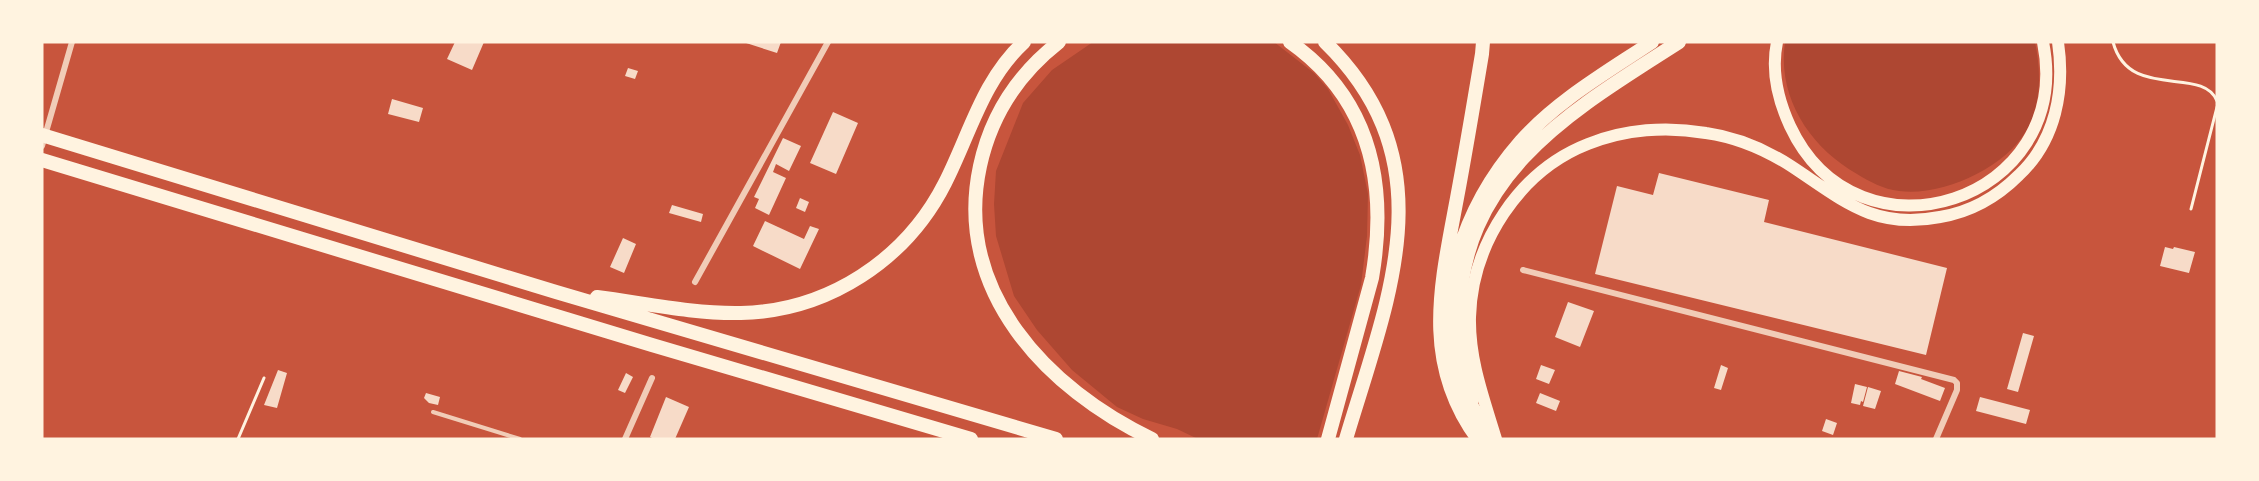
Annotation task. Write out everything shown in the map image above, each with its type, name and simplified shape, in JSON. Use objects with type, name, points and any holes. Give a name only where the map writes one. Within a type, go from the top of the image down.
[{"type":"highway","points":[[556,292],[716,313],[741,313],[801,305],[841,288],[888,257],[920,224],[945,183],[983,95],[1001,68],[1024,42]]},
{"type":"highway","points":[[1059,42],[1028,69],[1013,87],[987,138],[978,173],[975,212],[980,253],[994,293],[1010,322],[1032,351],[1079,396],[1129,428],[1152,439]]},
{"type":"highway","points":[[1290,42],[1318,65],[1353,110],[1369,149],[1377,193],[1377,251],[1372,278],[1328,439]]},
{"type":"highway","points":[[1326,42],[1351,68],[1374,103],[1394,158],[1400,197],[1399,227],[1390,284],[1346,439]]},
{"type":"highway","points":[[1478,439],[1451,390],[1442,358],[1439,335],[1443,274],[1483,42]]},
{"type":"highway","points":[[1488,439],[1473,408],[1461,347],[1460,298],[1470,246],[1490,193],[1509,157],[1542,121],[1573,95],[1652,42]]},
{"type":"highway","points":[[1490,193],[1515,165],[1561,122],[1679,42]]},
{"type":"highway","points":[[1778,42],[1776,75],[1780,103],[1793,134],[1806,153],[1823,171],[1854,192],[1879,203],[1905,206],[1952,201],[1993,179],[2009,165],[2027,141],[2040,113],[2046,66],[2043,42]]},
{"type":"highway","points":[[1496,439],[1473,359],[1471,301],[1478,266],[1487,242],[1503,214],[1518,196],[1556,161],[1587,144],[1624,133],[1673,130],[1708,133],[1740,142],[1768,154],[1843,201],[1873,215],[1891,219],[1916,220],[1958,213],[1972,208],[2005,189],[2025,170],[2038,152],[2049,133],[2058,102],[2060,82],[2058,42]]},
{"type":"highway","points":[[42,135],[556,292],[1056,439]]},
{"type":"highway","points":[[42,160],[610,333],[971,439]]},
{"type":"highway","points":[[919,424],[950,439]]},
{"type":"street","points":[[42,146],[72,42]]},
{"type":"street","points":[[695,282],[828,42]]},
{"type":"street","points":[[1523,270],[1954,380],[1957,382],[1957,390],[1936,439]]},
{"type":"street","points":[[625,439],[652,378]]},
{"type":"lane","points":[[433,412],[520,439]]},
{"type":"path","points":[[2113,42],[2115,52],[2134,73],[2155,79],[2204,86],[2214,93],[2217,101]]},
{"type":"path","points":[[2191,209],[2217,107]]},
{"type":"path","points":[[238,439],[264,378]]},
{"type":"shaded area","points":[[1093,42],[1274,42],[1314,73],[1328,89],[1348,125],[1360,155],[1368,194],[1367,236],[1361,285],[1317,439],[1198,439],[1117,407],[1072,370],[1037,330],[1014,296],[996,236],[994,204],[996,171],[1023,103],[1052,70]]},
{"type":"shaded area","points":[[1785,42],[2035,42],[2039,87],[2035,110],[2026,131],[2016,144],[1988,168],[1952,184],[1934,189],[1916,192],[1888,189],[1867,180],[1840,163],[1811,135],[1800,119],[1786,82]]},
{"type":"building","points":[[455,42],[484,42],[472,70],[447,59]]},
{"type":"building","points":[[743,42],[781,42],[777,53]]},
{"type":"building","points":[[628,68],[638,71],[635,79],[625,76]]},
{"type":"building","points":[[392,99],[423,108],[419,122],[388,114]]},
{"type":"building","points":[[833,112],[858,123],[836,174],[810,163]]},
{"type":"building","points":[[783,138],[801,146],[789,171],[776,164],[773,172],[786,178],[769,215],[755,208],[759,199],[754,197]]},
{"type":"building","points":[[1659,173],[1769,200],[1764,222],[1947,268],[1926,355],[1595,274],[1617,186],[1653,195]]},
{"type":"building","points":[[800,198],[809,202],[805,212],[796,208]]},
{"type":"building","points":[[672,205],[703,214],[701,222],[669,213]]},
{"type":"building","points":[[765,221],[804,239],[810,226],[819,229],[800,269],[753,246]]},
{"type":"building","points":[[623,238],[636,244],[624,273],[610,267]]},
{"type":"building","points":[[2165,247],[2195,252],[2189,273],[2160,266]]},
{"type":"building","points":[[1568,302],[1594,311],[1580,347],[1555,337]]},
{"type":"building","points":[[2023,333],[2034,336],[2018,392],[2007,389]]},
{"type":"building","points":[[1541,365],[1555,370],[1549,384],[1536,379]]},
{"type":"building","points":[[1721,365],[1728,368],[1721,390],[1714,388]]},
{"type":"building","points":[[278,370],[287,373],[277,408],[264,405]]},
{"type":"building","points":[[1899,371],[1922,377],[1921,379],[1945,388],[1940,401],[1895,384]]},
{"type":"building","points":[[626,373],[633,377],[625,393],[618,390]]},
{"type":"building","points":[[1855,384],[1867,387],[1860,405],[1851,403]]},
{"type":"building","points":[[1868,387],[1881,391],[1875,409],[1863,406]]},
{"type":"building","points":[[426,393],[440,397],[438,405],[429,403],[424,398]]},
{"type":"building","points":[[1540,393],[1560,401],[1556,411],[1536,403]]},
{"type":"building","points":[[666,397],[689,407],[675,439],[654,439],[650,437]]},
{"type":"building","points":[[1980,397],[2030,410],[2026,424],[1976,411]]},
{"type":"building","points":[[1826,419],[1837,423],[1833,435],[1822,431]]}]
